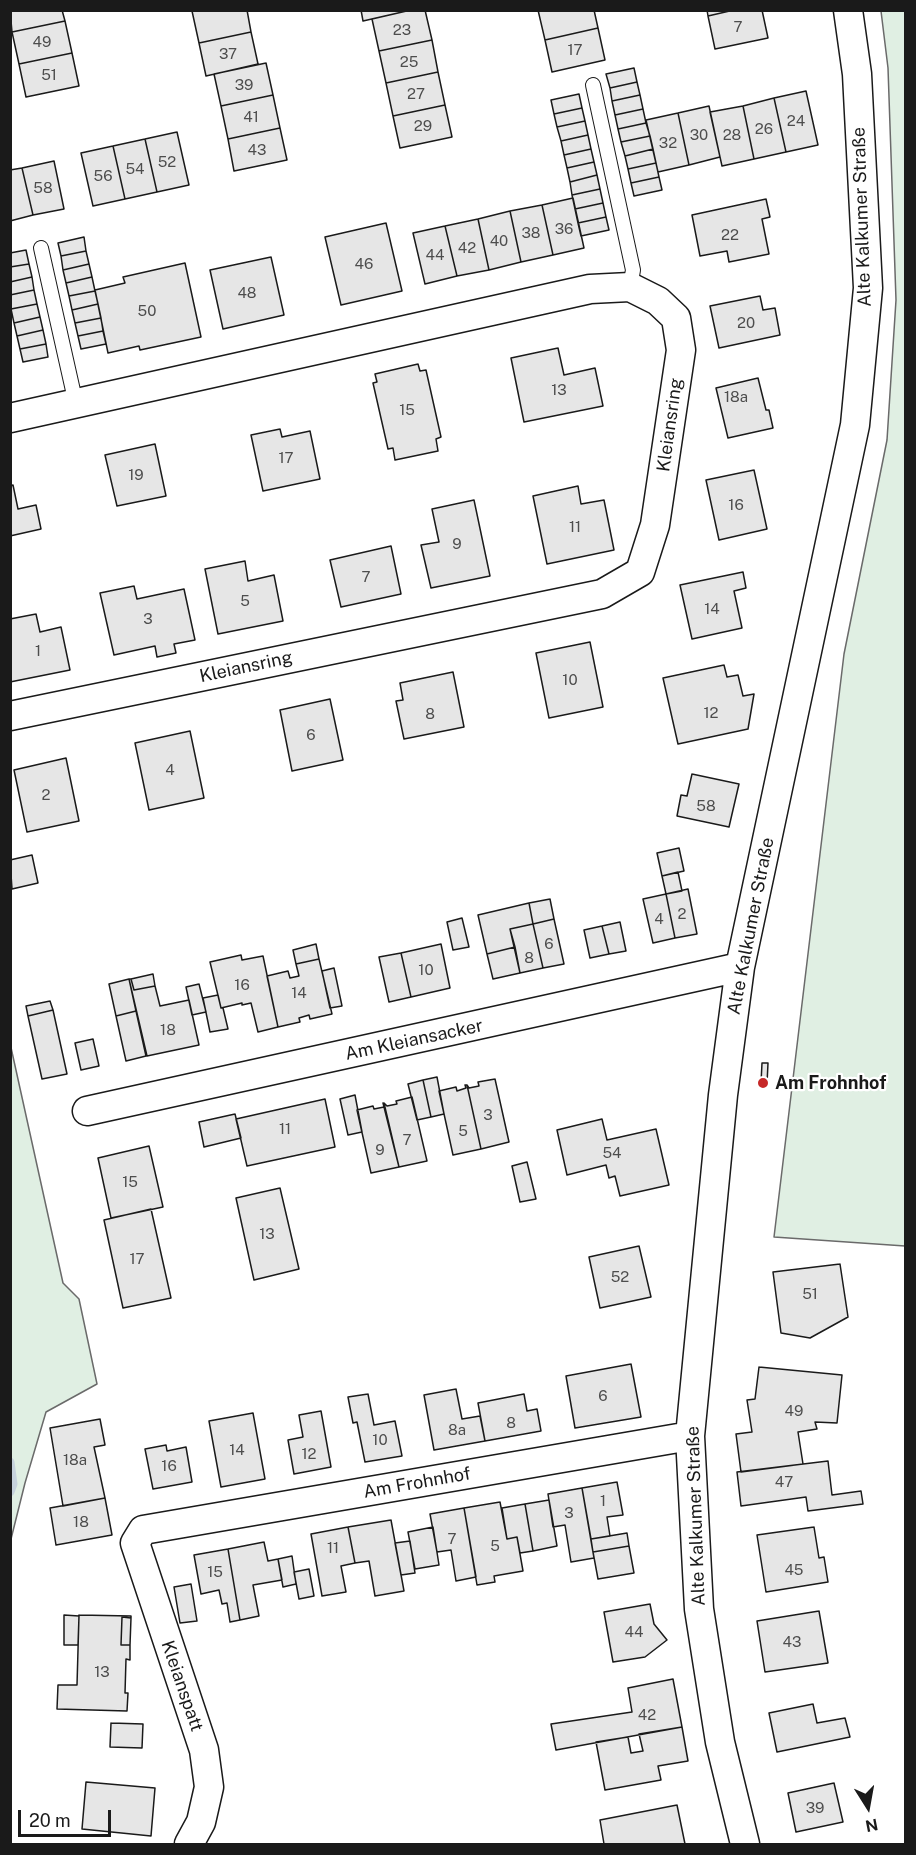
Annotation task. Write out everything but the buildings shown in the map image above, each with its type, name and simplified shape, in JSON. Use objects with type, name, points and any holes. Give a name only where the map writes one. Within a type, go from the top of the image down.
[{"type":"street","name":"Alte Kalkumer Straße","points":[[745,1845],[720,1742],[701,1621],[696,1572],[690,1436],[723,1095],[740,967],[855,424],[868,288],[857,74],[848,10]]},
{"type":"street","name":"Kleiansring","points":[[10,418],[590,288],[630,287],[658,301],[676,318],[681,350],[655,525],[640,572],[602,594],[10,716]]},
{"type":"street","name":"Am Kleiansacker","points":[[87,1111],[740,967]]},
{"type":"street","name":"Am Frohnhof","points":[[143,1530],[690,1436]]},
{"type":"street","name":"Kleianspatt","points":[[143,1530],[135,1544],[204,1750],[209,1787],[201,1822],[189,1845]]},
{"type":"lane","points":[[593,85],[633,270],[630,287]]},
{"type":"lane","points":[[41,248],[75,404]]},
{"type":"green space","points":[[881,11],[906,11],[905,1246],[774,1237],[844,654],[887,440],[896,300],[888,68]]},
{"type":"green space","points":[[10,1043],[63,1283],[79,1299],[97,1384],[46,1412],[11,1539]]},
{"type":"waterway","points":[[10,1462],[13,1484],[10,1492]]},
{"type":"place","name":"Am Frohnhof","points":[[763,1083]]}]
